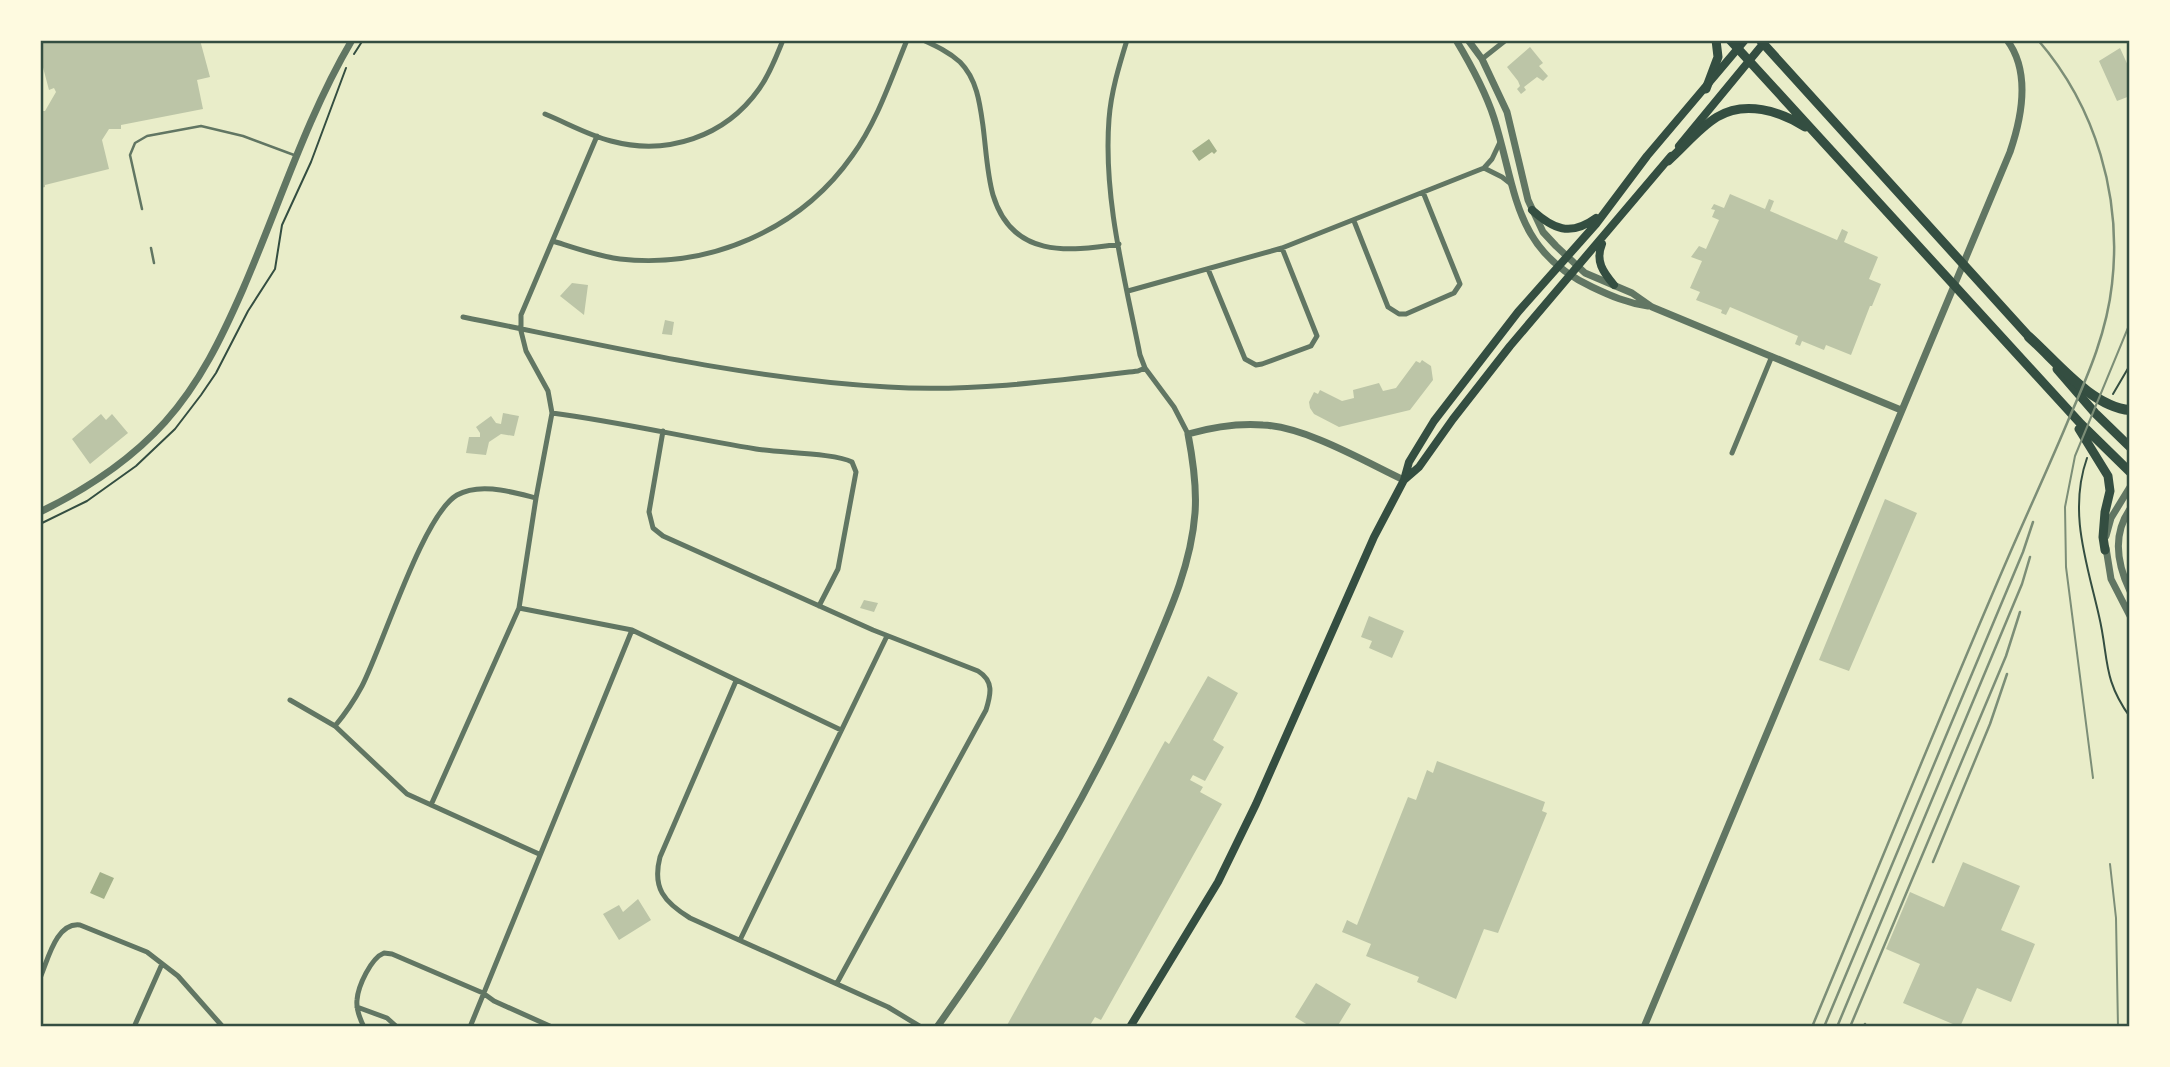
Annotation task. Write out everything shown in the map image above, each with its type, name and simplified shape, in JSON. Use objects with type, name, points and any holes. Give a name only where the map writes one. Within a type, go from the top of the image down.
[{"type":"highway","points":[[2029,337],[2092,397],[2109,406],[2130,410]]},
{"type":"main road","points":[[1706,89],[1718,57],[1716,40]]},
{"type":"main road","points":[[1730,40],[2060,401],[2130,472]]},
{"type":"main road","points":[[1130,1027],[1218,882],[1256,804],[1364,558],[1404,480],[1409,462],[1434,421],[1518,312],[1745,40]]},
{"type":"main road","points":[[1404,480],[1419,467],[1452,419],[1510,346],[1668,161],[1763,41],[2095,413],[2130,447]]},
{"type":"main road","points":[[1668,161],[1710,122],[1720,115],[1742,109],[1775,112],[1818,137]]},
{"type":"main road","points":[[1532,209],[1550,225],[1574,228],[1595,219],[1613,201]]},
{"type":"main road","points":[[1604,237],[1600,250],[1600,265],[1614,285]]},
{"type":"main road","points":[[2060,401],[2108,474],[2110,491],[2105,512],[2105,550]]},
{"type":"street","points":[[40,512],[80,491],[131,455],[164,423],[193,386],[229,320],[325,91],[352,40]]},
{"type":"street","points":[[545,114],[597,136],[627,144],[663,146],[684,143],[713,131],[737,113],[759,89],[783,40]]},
{"type":"street","points":[[553,241],[597,255],[666,260],[730,247],[781,223],[816,197],[853,156],[878,109],[907,40]]},
{"type":"street","points":[[923,40],[954,57],[972,80],[980,102],[993,195],[1008,223],[1027,240],[1050,249],[1080,250],[1119,244]]},
{"type":"street","points":[[937,1027],[1002,932],[1061,835],[1119,724],[1182,578],[1194,526],[1195,480],[1188,434],[1174,407],[1145,368],[1140,355],[1119,244],[1108,165],[1109,119],[1115,83],[1127,40]]},
{"type":"street","points":[[1456,40],[1486,96],[1517,207],[1528,230],[1539,247],[1570,276],[1628,303],[1652,307],[1901,410]]},
{"type":"street","points":[[1468,40],[1482,59],[1512,126],[1532,209],[1543,232],[1578,267],[1632,293],[1652,307]]},
{"type":"street","points":[[1482,59],[1506,40]]},
{"type":"street","points":[[1644,1027],[2010,152],[2020,120],[2021,73],[2018,60],[2007,40]]},
{"type":"street","points":[[431,805],[519,608],[552,413],[548,391],[526,351],[520,331],[521,315],[597,136]]},
{"type":"street","points":[[1128,290],[1282,248],[1354,221],[1484,169],[1500,142]]},
{"type":"street","points":[[1484,169],[1511,184]]},
{"type":"street","points":[[1354,221],[1388,307],[1399,314],[1406,314],[1454,293],[1460,284],[1423,192]]},
{"type":"street","points":[[1208,268],[1245,359],[1256,365],[1262,364],[1311,346],[1317,336],[1282,248]]},
{"type":"street","points":[[463,317],[520,331],[735,371],[889,387],[929,388],[1045,382],[1145,368]]},
{"type":"street","points":[[1732,453],[1772,356]]},
{"type":"street","points":[[552,413],[755,449],[837,457],[852,462],[856,472],[838,569],[819,606]]},
{"type":"street","points":[[1188,434],[1231,425],[1265,425],[1287,429],[1334,447],[1404,480]]},
{"type":"street","points":[[663,432],[649,512],[653,528],[663,536],[887,636],[978,671],[990,686],[986,710],[837,983]]},
{"type":"street","points":[[2130,486],[2111,518],[2105,550],[2111,579],[2130,616]]},
{"type":"street","points":[[335,726],[362,686],[420,550],[438,515],[447,504],[456,496],[478,489],[536,498]]},
{"type":"street","points":[[2130,509],[2122,522],[2117,545],[2121,572],[2130,591]]},
{"type":"street","points":[[519,608],[632,630],[841,730]]},
{"type":"street","points":[[470,1027],[632,630]]},
{"type":"street","points":[[740,940],[887,636]]},
{"type":"street","points":[[736,681],[660,857],[656,871],[662,894],[672,907],[690,918],[888,1007],[921,1027]]},
{"type":"street","points":[[290,700],[335,726],[407,794],[539,854]]},
{"type":"street","points":[[40,978],[62,930],[71,924],[80,925],[147,953],[178,976],[223,1027]]},
{"type":"street","points":[[364,1027],[357,996],[371,963],[384,953],[484,993],[494,1002],[552,1027]]},
{"type":"street","points":[[134,1027],[162,964]]},
{"type":"street","points":[[358,1007],[387,1018],[397,1027]]},
{"type":"lane","points":[[142,209],[130,155],[135,143],[147,136],[201,126],[243,136],[297,156]]},
{"type":"lane","points":[[151,248],[154,263]]},
{"type":"path","points":[[2115,391],[2130,365]]},
{"type":"path","points":[[2086,461],[2078,498],[2082,545],[2100,619],[2108,675],[2130,717]]},
{"type":"shaded area","points":[[1209,139],[1217,151],[1199,161],[1192,151]]},
{"type":"shaded area","points":[[100,872],[114,878],[104,899],[90,893]]},
{"type":"building","points":[[40,40],[200,40],[210,77],[197,80],[203,109],[121,125],[121,129],[109,129],[102,140],[109,169],[41,188],[41,111],[45,111],[56,92],[54,88],[49,90],[40,56]]},
{"type":"building","points":[[1530,47],[1543,63],[1539,66],[1548,76],[1543,81],[1537,77],[1524,87],[1526,90],[1521,94],[1517,89],[1520,86],[1518,81],[1507,67]]},
{"type":"building","points":[[2120,48],[2130,70],[2130,96],[2117,101],[2099,61]]},
{"type":"building","points":[[1730,194],[1765,209],[1769,199],[1774,201],[1770,211],[1837,240],[1842,229],[1848,232],[1844,242],[1878,257],[1869,279],[1881,284],[1851,355],[1826,345],[1824,350],[1802,341],[1800,346],[1795,344],[1798,336],[1730,307],[1726,315],[1721,313],[1722,310],[1696,300],[1700,292],[1690,288],[1702,261],[1691,257],[1699,246],[1706,249],[1719,220],[1712,217],[1715,210],[1711,209],[1714,204],[1724,208]]},
{"type":"building","points":[[572,283],[588,285],[584,315],[560,296]]},
{"type":"building","points":[[665,320],[674,322],[672,335],[662,334]]},
{"type":"building","points":[[1422,360],[1431,366],[1433,380],[1410,410],[1339,427],[1314,414],[1310,408],[1309,402],[1314,392],[1318,394],[1320,390],[1342,401],[1354,398],[1353,390],[1379,383],[1383,391],[1396,388],[1416,361],[1420,363]]},
{"type":"building","points":[[503,413],[519,416],[514,436],[501,434],[489,442],[486,455],[466,453],[469,437],[480,437],[476,427],[491,416],[496,423],[501,424]]},
{"type":"building","points":[[101,414],[106,420],[112,414],[128,433],[90,464],[72,439]]},
{"type":"building","points":[[1885,499],[1917,513],[1849,671],[1819,660]]},
{"type":"building","points":[[864,600],[878,603],[874,612],[860,608]]},
{"type":"building","points":[[1369,616],[1404,631],[1392,658],[1369,648],[1372,641],[1361,637]]},
{"type":"building","points":[[1208,676],[1238,693],[1213,740],[1224,747],[1205,781],[1193,775],[1190,780],[1203,787],[1200,792],[1222,804],[1101,1020],[1095,1017],[1089,1027],[1006,1027],[1165,741],[1169,744]]},
{"type":"building","points":[[1437,761],[1545,802],[1542,811],[1547,813],[1498,933],[1484,929],[1456,999],[1417,982],[1419,977],[1366,956],[1371,944],[1342,932],[1347,920],[1357,925],[1408,797],[1416,800],[1427,770],[1433,773]]},
{"type":"building","points":[[1963,862],[2020,886],[2001,930],[2035,944],[2011,1002],[1977,988],[1960,1027],[1903,1003],[1920,964],[1886,949],[1910,892],[1944,907]]},
{"type":"building","points":[[638,899],[651,920],[619,940],[603,914],[619,905],[623,912]]},
{"type":"building","points":[[1316,983],[1351,1004],[1337,1027],[1311,1027],[1295,1017]]},
{"type":"tram line","points":[[2093,778],[2066,567],[2065,507],[2075,456],[2130,323]]},
{"type":"tram line","points":[[2110,864],[2116,918],[2118,1027]]},
{"type":"railway","points":[[1812,1027],[1960,671],[2084,384],[2110,301],[2114,251],[2113,219],[2101,154],[2075,94],[2038,40]]},
{"type":"railway","points":[[1824,1027],[2023,552],[2033,522]]},
{"type":"railway","points":[[1837,1027],[2022,584],[2030,557]]},
{"type":"railway","points":[[1850,1027],[2006,656],[2020,612]]},
{"type":"railway","points":[[1933,862],[1990,724],[2007,674]]}]
